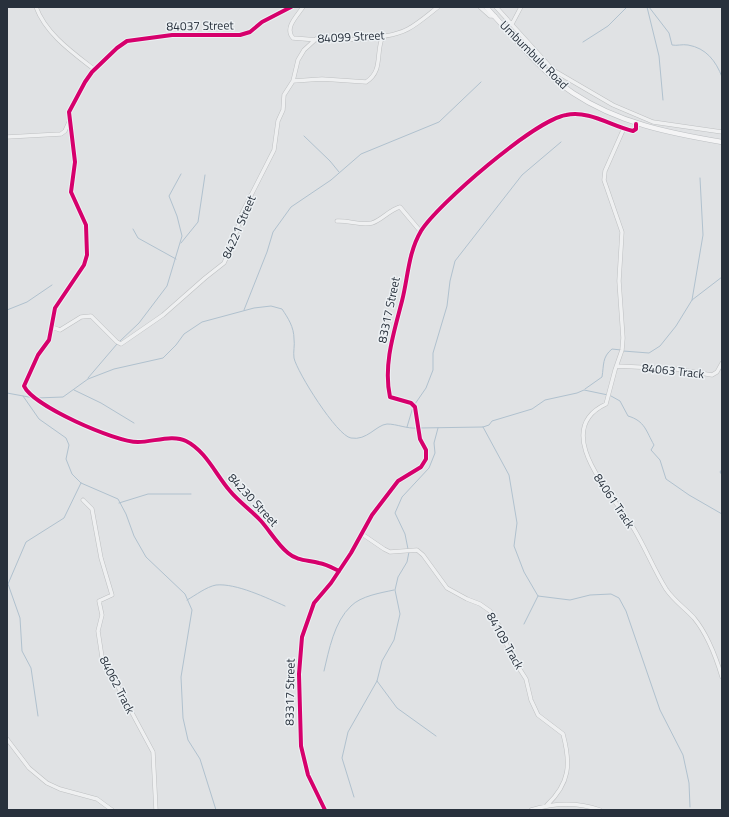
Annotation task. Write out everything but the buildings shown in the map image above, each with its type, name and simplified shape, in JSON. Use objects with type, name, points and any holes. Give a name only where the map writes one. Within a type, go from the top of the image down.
[{"type":"main road","name":"Umbumbulu Road","points":[[486,7],[572,93],[612,114],[634,123],[671,133],[722,142]]},
{"type":"street","points":[[36,7],[40,17],[52,34],[95,70],[85,82],[70,108],[74,162],[71,192],[86,225],[87,255],[84,266],[55,308],[52,327]]},
{"type":"street","name":"84037 Street","points":[[95,70],[117,48],[127,42],[172,35],[240,36],[250,32],[262,22],[291,7]]},
{"type":"street","name":"84099 Street","points":[[304,7],[291,24],[290,35],[293,38],[316,39],[383,36],[408,29],[438,7]]},
{"type":"street","points":[[480,7],[490,16],[495,16]]},
{"type":"street","points":[[496,7],[512,24],[551,72],[634,116],[653,122],[722,132]]},
{"type":"street","points":[[512,24],[521,7]]},
{"type":"street","points":[[292,81],[322,79],[366,82],[370,79],[379,65],[379,46],[383,36]]},
{"type":"street","name":"84221 Street","points":[[52,327],[60,330],[81,317],[91,316],[117,342],[121,344],[163,316],[224,263],[233,243],[242,213],[274,150],[278,121],[283,110],[284,95],[292,81],[301,54],[316,39]]},
{"type":"street","name":"83317 Street","points":[[325,810],[308,775],[301,746],[300,653],[305,626],[314,603],[356,546],[372,515],[398,482],[423,464],[427,454],[418,431],[415,407],[411,403],[390,397],[388,384],[392,336],[403,300],[407,270],[421,232],[428,221],[489,165],[528,133],[545,123],[565,115],[575,113],[624,128]]},
{"type":"street","points":[[624,128],[633,131],[636,129],[634,116]]},
{"type":"street","points":[[7,137],[61,134],[65,131],[70,119]]},
{"type":"street","name":"84061 Track","points":[[624,128],[605,171],[604,180],[622,232],[619,281],[623,338],[622,350],[606,404],[595,411],[585,424],[583,435],[589,460],[600,483],[634,529],[672,598],[700,626],[714,653],[722,678]]},
{"type":"street","points":[[337,221],[347,220],[371,224],[400,206],[421,232]]},
{"type":"street","name":"84230 Street","points":[[52,327],[49,340],[41,350],[25,380],[24,386],[27,392],[36,400],[77,422],[128,441],[185,440],[202,455],[230,492],[262,521],[289,554],[296,558],[320,563],[339,571]]},
{"type":"street","name":"84063 Track","points":[[617,366],[676,369],[712,375],[717,372],[722,363]]},
{"type":"street","name":"84062 Track","points":[[83,500],[92,509],[101,558],[112,595],[110,598],[99,601],[102,615],[98,631],[99,646],[106,666],[153,752],[156,810]]},
{"type":"street","name":"84109 Track","points":[[362,534],[390,552],[416,550],[423,555],[447,588],[480,604],[493,615],[512,657],[526,679],[531,700],[538,715],[563,734],[568,773],[557,794],[546,805]]},
{"type":"street","points":[[7,739],[28,768],[47,783],[60,789],[97,799],[112,810]]},
{"type":"street","points":[[531,810],[546,805],[590,806],[600,810]]},
{"type":"waterway","points":[[583,42],[608,26],[627,7]]},
{"type":"waterway","points":[[647,7],[659,56],[663,100]]},
{"type":"waterway","points":[[649,7],[669,33],[672,45],[688,45],[705,52],[717,66],[722,77]]},
{"type":"waterway","points":[[244,310],[267,252],[273,232],[291,207],[331,180],[361,154],[439,122],[481,82]]},
{"type":"waterway","points":[[304,136],[330,161],[339,172]]},
{"type":"waterway","points":[[415,404],[426,388],[433,370],[433,353],[447,306],[450,281],[455,261],[522,175],[561,142]]},
{"type":"waterway","points":[[119,342],[139,323],[167,286],[182,236],[177,216],[169,196],[181,174]]},
{"type":"waterway","points":[[181,243],[198,222],[205,175]]},
{"type":"waterway","points":[[692,300],[703,235],[700,178]]},
{"type":"waterway","points":[[133,229],[138,238],[176,259]]},
{"type":"waterway","points":[[623,351],[649,353],[660,346],[676,326],[692,300],[722,277]]},
{"type":"waterway","points":[[7,310],[27,302],[52,285]]},
{"type":"waterway","points":[[37,398],[63,397],[88,379],[114,369],[163,358],[176,345],[184,334],[202,322],[254,308],[271,306],[282,309],[288,319],[294,335],[294,358],[302,376],[328,416],[345,435],[351,438],[362,437],[387,424],[417,428]]},
{"type":"waterway","points":[[88,378],[117,344]]},
{"type":"waterway","points":[[585,389],[602,377],[606,355],[612,349],[621,350]]},
{"type":"waterway","points":[[74,390],[101,403],[134,423]]},
{"type":"waterway","points":[[420,428],[483,427],[489,425],[492,421],[532,409],[545,400],[584,390],[608,395]]},
{"type":"waterway","points":[[7,393],[34,398]]},
{"type":"waterway","points":[[23,396],[39,419],[66,438],[69,445],[66,459],[72,474],[81,483],[118,499],[126,514],[134,536],[146,557],[185,594],[192,610],[181,677],[183,718],[188,740],[200,759],[216,810]]},
{"type":"waterway","points":[[611,396],[620,401],[628,416],[634,418],[644,427],[654,445],[651,450],[660,460],[666,479],[689,495],[722,514]]},
{"type":"waterway","points":[[407,427],[413,407]]},
{"type":"waterway","points":[[483,427],[509,475],[517,523],[514,546],[524,572],[538,596],[570,600],[590,595],[611,594],[619,598],[626,611],[660,710],[683,755],[689,783],[690,807]]},
{"type":"waterway","points":[[408,549],[405,534],[395,513],[402,497],[429,468],[435,453],[434,443],[438,428]]},
{"type":"waterway","points":[[722,469],[720,472],[722,475]]},
{"type":"waterway","points":[[38,716],[31,668],[22,651],[20,618],[8,584],[26,542],[64,518],[81,483]]},
{"type":"waterway","points":[[119,503],[148,494],[191,494]]},
{"type":"waterway","points":[[354,797],[342,758],[348,732],[377,681],[382,661],[394,640],[400,614],[395,590],[398,577],[407,562],[409,552]]},
{"type":"waterway","points":[[187,600],[209,587],[224,585],[233,586],[251,592],[285,606]]},
{"type":"waterway","points":[[324,671],[336,628],[340,620],[351,606],[371,595],[394,590]]},
{"type":"waterway","points":[[524,624],[538,596]]},
{"type":"waterway","points":[[377,681],[397,708],[436,736]]},
{"type":"cycle path","points":[[291,7],[262,22],[250,32],[240,35],[172,35],[127,41],[117,48],[92,72],[69,112],[75,162],[71,192],[86,225],[87,255],[84,265],[55,308],[49,340],[38,355],[24,386],[42,403],[58,413],[94,430],[138,442],[175,438],[181,439],[193,445],[205,457],[237,499],[261,521],[280,546],[288,553],[295,558],[324,564],[339,571]]},
{"type":"cycle path","points":[[325,810],[308,775],[301,746],[299,674],[302,637],[314,603],[331,583],[351,553],[372,515],[398,481],[421,467],[426,459],[426,450],[420,439],[415,407],[411,403],[390,397],[388,385],[390,349],[413,248],[417,239],[431,218],[466,184],[511,147],[533,131],[552,120],[566,115],[583,115],[600,119],[633,131],[636,129],[636,124]]}]
